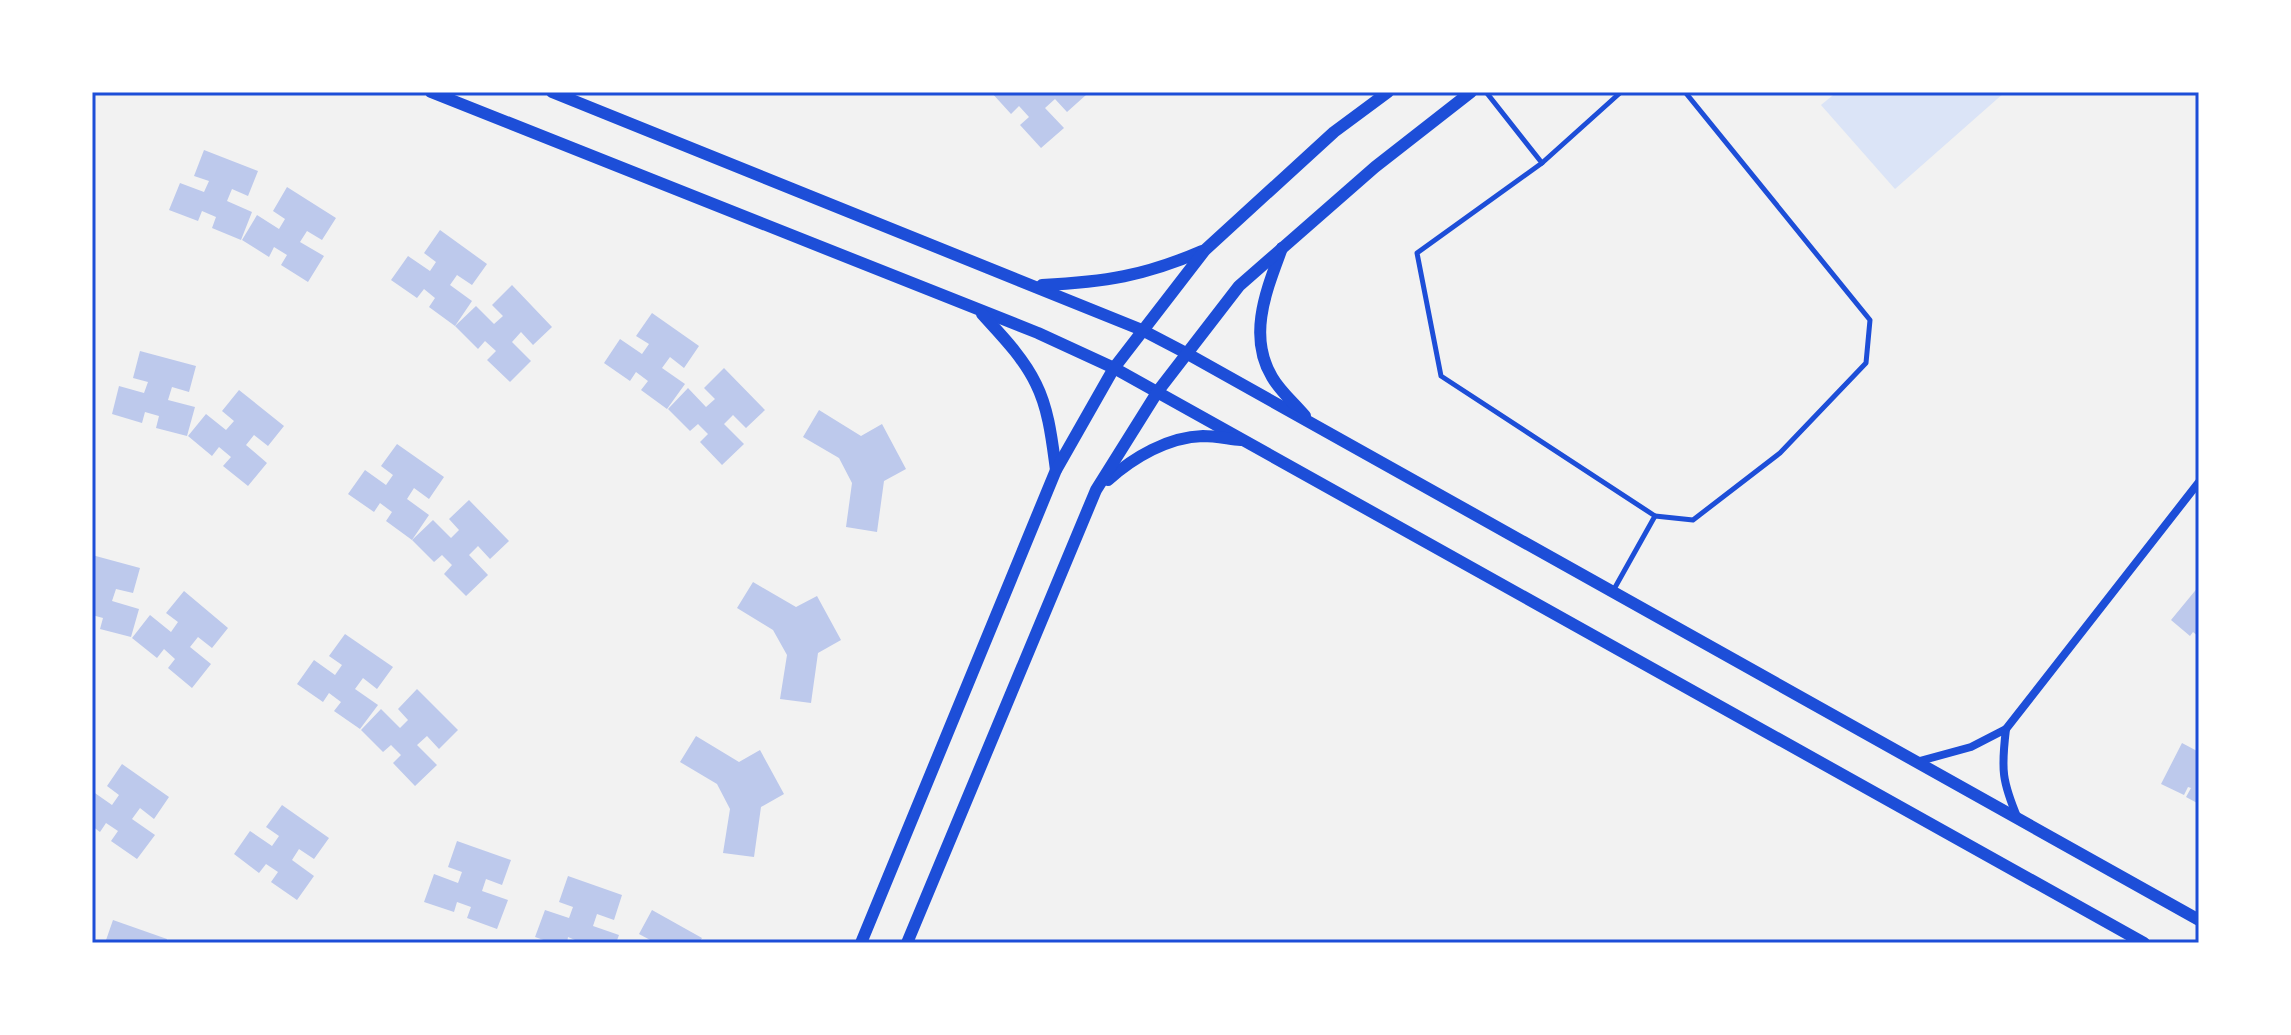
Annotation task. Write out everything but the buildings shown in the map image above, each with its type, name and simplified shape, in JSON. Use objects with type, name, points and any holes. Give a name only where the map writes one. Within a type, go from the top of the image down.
[{"type":"street","points":[[431,92],[1038,333],[1114,368],[2144,943]]},
{"type":"street","points":[[552,92],[1142,330],[2199,920]]},
{"type":"street","points":[[861,943],[1056,470],[1114,368],[1205,250],[1334,132],[1388,92]]},
{"type":"street","points":[[907,943],[1096,490],[1158,391],[1239,286],[1375,167],[1471,92]]},
{"type":"street","points":[[1283,245],[1265,293],[1258,338],[1271,376],[1311,423]]},
{"type":"street","points":[[1036,285],[1097,283],[1158,270],[1205,250]]},
{"type":"street","points":[[977,309],[1010,344],[1036,384],[1051,431],[1056,470]]},
{"type":"street","points":[[1096,490],[1129,461],[1164,444],[1202,436],[1246,440]]},
{"type":"street","points":[[1916,762],[1971,747],[2006,729],[2199,482]]},
{"type":"street","points":[[2006,729],[2001,771],[2019,820]]},
{"type":"lane","points":[[1486,92],[1542,163]]},
{"type":"lane","points":[[1621,92],[1542,163],[1417,253],[1441,376],[1655,516],[1693,520],[1780,453],[1866,363],[1870,320],[1685,92]]},
{"type":"lane","points":[[1613,592],[1655,516]]},
{"type":"shaded area","points":[[1837,92],[2005,92],[1895,189],[1821,105]]}]
